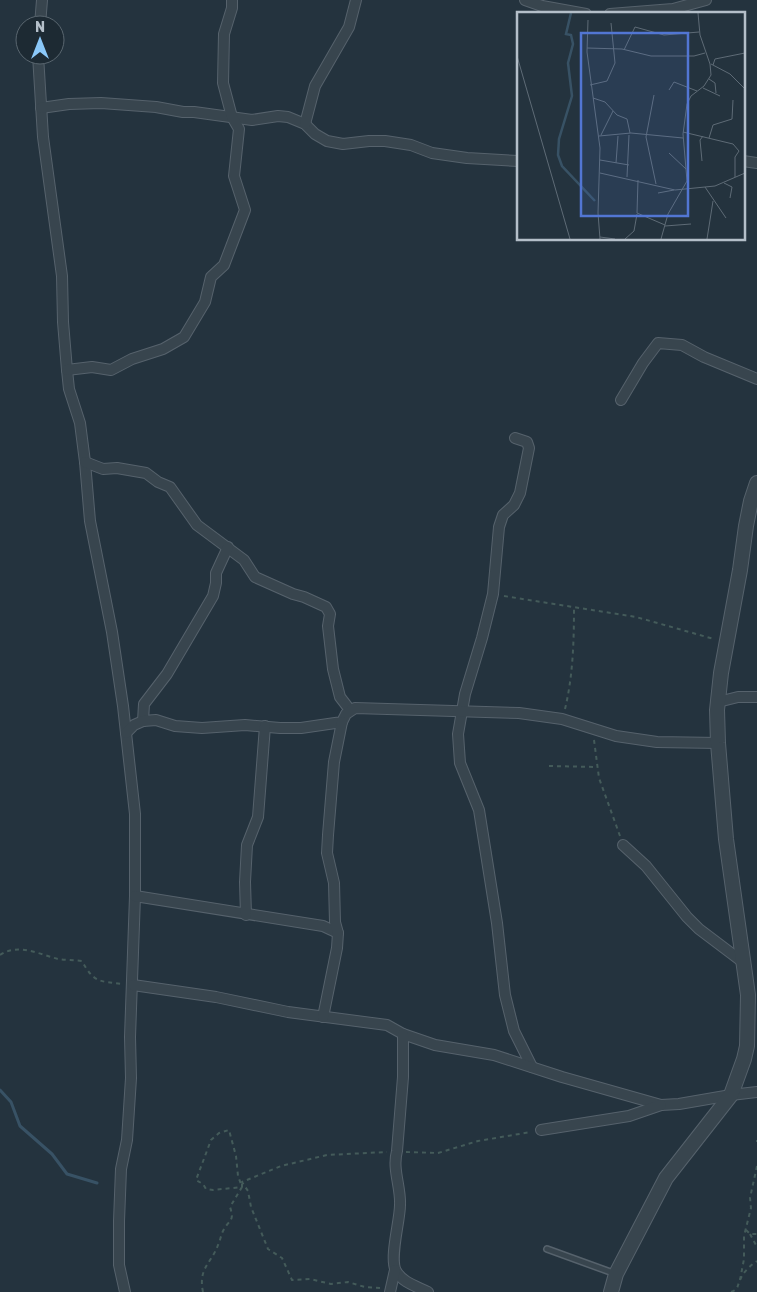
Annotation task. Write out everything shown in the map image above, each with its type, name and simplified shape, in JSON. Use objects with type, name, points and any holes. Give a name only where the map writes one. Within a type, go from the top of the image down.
[{"type":"street","points":[[41,15],[42,0]]},
{"type":"street","points":[[67,370],[92,367],[111,370],[132,359],[163,350],[184,336],[205,302],[211,277],[224,265],[245,210],[234,176],[239,129],[232,117],[223,83],[224,34],[232,8],[232,0]]},
{"type":"street","points":[[305,124],[315,86],[348,27],[356,0]]},
{"type":"street","points":[[525,0],[542,6],[575,12]]},
{"type":"street","points":[[635,12],[673,9],[706,0]]},
{"type":"street","points":[[39,65],[43,137],[62,276],[67,370],[70,389],[80,423],[90,521],[112,632],[135,814],[135,896],[130,1037],[131,1078],[127,1140],[121,1169],[119,1206],[119,1266],[125,1292]]},
{"type":"street","points":[[41,108],[70,104],[101,103],[252,120],[283,116],[298,120],[327,141],[343,144],[385,141],[411,145],[432,153],[517,161]]},
{"type":"street","points":[[744,161],[757,163]]},
{"type":"street","points":[[621,400],[658,343],[682,345],[704,357],[757,378]]},
{"type":"street","points":[[515,438],[527,442],[529,448],[520,493],[514,505],[504,515],[499,527],[492,594],[482,638],[465,694],[458,734],[460,762],[479,810],[497,923],[505,995],[514,1031],[532,1067]]},
{"type":"street","points":[[85,462],[103,469],[117,468],[146,473],[158,482],[170,487],[197,525],[244,560],[255,577],[326,607],[330,614],[328,626],[340,697],[350,710]]},
{"type":"street","points":[[611,1292],[616,1274],[666,1178],[731,1095],[747,1046],[748,1006],[744,963],[726,840],[718,743],[718,702],[726,642],[751,501],[757,482]]},
{"type":"street","points":[[143,721],[144,704],[167,674],[213,596],[216,573],[228,548]]},
{"type":"street","points":[[718,702],[738,697],[757,697]]},
{"type":"street","points":[[323,1018],[337,948],[338,932],[335,922],[334,883],[327,853],[334,762],[342,722],[350,710],[355,708],[519,713],[563,719],[616,736],[657,742],[718,743]]},
{"type":"street","points":[[126,733],[134,725],[143,721],[156,720],[175,726],[202,728],[245,725],[300,728],[342,722]]},
{"type":"street","points":[[246,915],[247,846],[258,817],[264,726]]},
{"type":"street","points":[[623,845],[646,866],[699,929],[744,963]]},
{"type":"street","points":[[135,896],[323,926],[338,932]]},
{"type":"street","points":[[133,985],[216,997],[323,1018],[387,1025],[403,1034],[435,1045],[494,1055],[562,1077],[661,1105]]},
{"type":"street","points":[[391,1289],[395,1270],[394,1246],[400,1205],[395,1159],[403,1077],[403,1034]]},
{"type":"street","points":[[541,1130],[629,1116],[661,1105],[757,1092]]},
{"type":"street","points":[[395,1270],[402,1280],[428,1292]]},
{"type":"lane","points":[[547,1249],[616,1274]]},
{"type":"path","points":[[492,594],[636,617],[726,642]]},
{"type":"path","points":[[563,719],[570,688],[574,606]]},
{"type":"path","points":[[593,729],[599,778],[623,845]]},
{"type":"path","points":[[549,766],[598,767]]},
{"type":"path","points":[[0,955],[8,950],[21,949],[61,959],[82,961],[97,981],[133,985]]},
{"type":"path","points":[[229,1130],[242,1187],[206,1189],[203,1184],[196,1180],[211,1140],[219,1133],[229,1130]]},
{"type":"path","points":[[242,1182],[281,1166],[327,1155],[397,1151],[438,1153],[464,1144],[541,1130]]},
{"type":"path","points":[[731,1292],[739,1286],[746,1230],[751,1208],[750,1198],[757,1166]]},
{"type":"path","points":[[203,1292],[203,1270],[218,1246],[226,1226],[230,1223],[233,1215],[230,1207],[242,1187],[242,1182]]},
{"type":"path","points":[[242,1182],[248,1191],[251,1207],[268,1249],[282,1258],[292,1280],[310,1279],[331,1284],[348,1282],[365,1288],[391,1289]]},
{"type":"path","points":[[746,1230],[757,1247]]},
{"type":"path","points":[[750,1234],[757,1234]]},
{"type":"path","points":[[740,1280],[750,1266],[757,1261]]},
{"type":"waterway","points":[[0,1090],[11,1102],[20,1126],[52,1154],[67,1174],[97,1183]]}]
